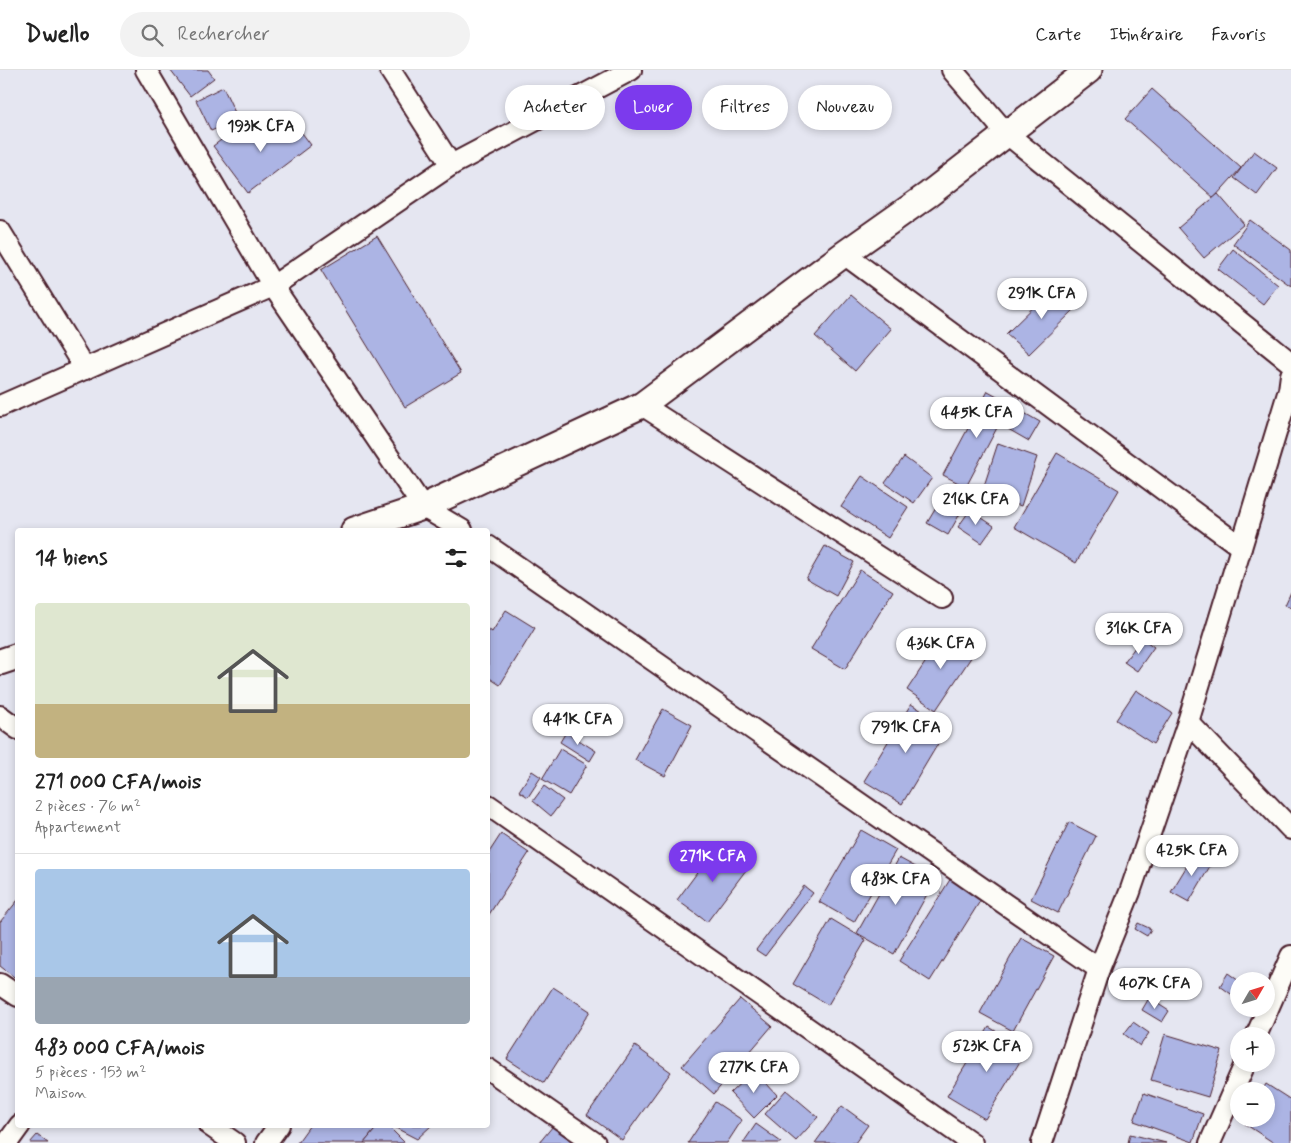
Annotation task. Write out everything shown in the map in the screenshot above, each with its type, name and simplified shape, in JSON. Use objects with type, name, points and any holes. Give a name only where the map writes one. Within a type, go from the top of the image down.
[{"type":"street","points":[[146,70],[273,286],[422,506],[459,528]]},
{"type":"street","points":[[390,70],[451,165]]},
{"type":"street","points":[[0,406],[273,286],[451,165],[632,70]]},
{"type":"street","points":[[952,70],[1006,133],[1291,363]]},
{"type":"street","points":[[360,528],[422,506],[642,405],[844,254],[930,194],[1089,70]]},
{"type":"street","points":[[0,231],[85,370]]},
{"type":"street","points":[[844,254],[1241,548]]},
{"type":"street","points":[[1042,1143],[1099,969],[1130,892],[1188,722],[1289,390],[1291,375]]},
{"type":"street","points":[[642,405],[942,598]]},
{"type":"street","points":[[490,547],[1099,969]]},
{"type":"street","points":[[0,662],[15,657]]},
{"type":"street","points":[[0,716],[15,727]]},
{"type":"street","points":[[1188,722],[1291,829]]},
{"type":"street","points":[[490,806],[972,1143]]},
{"type":"street","points":[[1260,1027],[1291,956]]},
{"type":"street","points":[[0,984],[15,994]]},
{"type":"street","points":[[490,1069],[594,1143]]},
{"type":"street","points":[[1210,1143],[1241,1072]]},
{"type":"street","points":[[7,1143],[18,1128]]},
{"type":"street","points":[[213,1128],[235,1143]]},
{"type":"street","points":[[266,1143],[277,1128]]},
{"type":"building","points":[[170,70],[208,70],[214,78],[190,96]]},
{"type":"building","points":[[223,87],[238,119],[211,131],[196,100]]},
{"type":"building","points":[[1152,89],[1241,168],[1214,198],[1125,119]]},
{"type":"building","points":[[291,118],[311,145],[248,193],[213,146],[244,123],[259,143]]},
{"type":"building","points":[[1254,151],[1277,168],[1257,195],[1234,178]]},
{"type":"building","points":[[1218,194],[1244,224],[1204,258],[1178,228]]},
{"type":"building","points":[[1250,220],[1291,250],[1291,286],[1233,244]]},
{"type":"building","points":[[377,236],[461,373],[405,407],[321,270]]},
{"type":"building","points":[[1233,249],[1278,285],[1263,304],[1218,269]]},
{"type":"building","points":[[1055,286],[1077,307],[1029,354],[1006,334]]},
{"type":"building","points":[[851,295],[891,329],[855,371],[815,336]]},
{"type":"building","points":[[988,391],[1010,403],[966,487],[943,475]]},
{"type":"building","points":[[1019,410],[1040,422],[1029,441],[1008,429]]},
{"type":"building","points":[[998,443],[1037,457],[1021,506],[982,492]]},
{"type":"building","points":[[1057,453],[1119,490],[1076,563],[1014,527]]},
{"type":"building","points":[[904,457],[932,478],[914,503],[885,483]]},
{"type":"building","points":[[862,476],[908,507],[888,538],[841,507]]},
{"type":"building","points":[[946,491],[966,503],[948,535],[927,523]]},
{"type":"building","points":[[970,510],[994,526],[982,543],[958,527]]},
{"type":"building","points":[[825,546],[854,562],[836,596],[806,579]]},
{"type":"building","points":[[860,570],[893,591],[845,669],[811,649]]},
{"type":"building","points":[[1291,592],[1291,607],[1285,605]]},
{"type":"building","points":[[506,610],[535,628],[500,685],[490,678],[490,630],[492,632]]},
{"type":"building","points":[[946,631],[976,650],[936,710],[907,690]]},
{"type":"building","points":[[1142,638],[1154,647],[1137,671],[1124,662]]},
{"type":"building","points":[[1136,690],[1172,713],[1153,744],[1116,720]]},
{"type":"building","points":[[911,704],[948,727],[902,804],[864,781]]},
{"type":"building","points":[[663,709],[692,725],[665,776],[635,760]]},
{"type":"building","points":[[566,732],[596,751],[590,761],[560,742]]},
{"type":"building","points":[[560,749],[587,765],[569,795],[542,779]]},
{"type":"building","points":[[532,771],[541,777],[528,797],[519,791]]},
{"type":"building","points":[[544,786],[563,800],[551,816],[533,801]]},
{"type":"building","points":[[1069,822],[1096,836],[1058,913],[1031,899]]},
{"type":"building","points":[[861,830],[896,850],[854,922],[819,902]]},
{"type":"building","points":[[501,834],[529,853],[490,913],[490,851]]},
{"type":"building","points":[[719,843],[749,866],[707,922],[677,900]]},
{"type":"building","points":[[1196,851],[1213,861],[1189,902],[1171,892]]},
{"type":"building","points":[[899,858],[936,878],[894,954],[857,933]]},
{"type":"building","points":[[951,878],[982,898],[930,981],[899,961]]},
{"type":"building","points":[[804,886],[813,893],[765,956],[756,950]]},
{"type":"building","points":[[15,904],[15,978],[0,966],[0,922]]},
{"type":"building","points":[[831,919],[866,940],[828,1005],[793,984]]},
{"type":"building","points":[[1138,923],[1151,929],[1147,936],[1135,929]]},
{"type":"building","points":[[1021,938],[1054,956],[1013,1031],[980,1013]]},
{"type":"building","points":[[1228,973],[1230,974],[1230,993],[1220,986]]},
{"type":"building","points":[[553,987],[590,1011],[544,1083],[507,1059]]},
{"type":"building","points":[[1149,998],[1169,1011],[1162,1022],[1142,1010]]},
{"type":"building","points":[[740,999],[772,1026],[714,1094],[682,1066]]},
{"type":"building","points":[[1133,1022],[1149,1033],[1140,1046],[1124,1034]]},
{"type":"building","points":[[989,1027],[1027,1050],[985,1119],[947,1096]]},
{"type":"building","points":[[1165,1034],[1222,1051],[1208,1097],[1151,1080]]},
{"type":"building","points":[[635,1046],[671,1072],[622,1140],[587,1115]]},
{"type":"building","points":[[754,1070],[777,1095],[754,1118],[730,1093]]},
{"type":"building","points":[[786,1090],[818,1117],[796,1141],[765,1114]]},
{"type":"building","points":[[1275,1090],[1291,1100],[1291,1143],[1274,1143],[1250,1127],[1275,1127]]},
{"type":"building","points":[[1144,1093],[1203,1114],[1193,1142],[1134,1121]]},
{"type":"building","points":[[715,1102],[742,1120],[727,1143],[688,1143]]},
{"type":"building","points":[[842,1106],[868,1125],[855,1143],[815,1143]]},
{"type":"building","points":[[756,1124],[781,1142],[743,1143]]},
{"type":"building","points":[[553,1126],[573,1143],[539,1143]]},
{"type":"building","points":[[308,1128],[376,1128],[364,1143],[297,1143]]},
{"type":"building","points":[[376,1128],[390,1128],[405,1143],[364,1143]]},
{"type":"building","points":[[396,1128],[429,1128],[417,1139]]},
{"type":"building","points":[[1130,1134],[1166,1143],[1128,1143]]},
{"type":"building","points":[[37,1135],[48,1143],[30,1143]]}]
